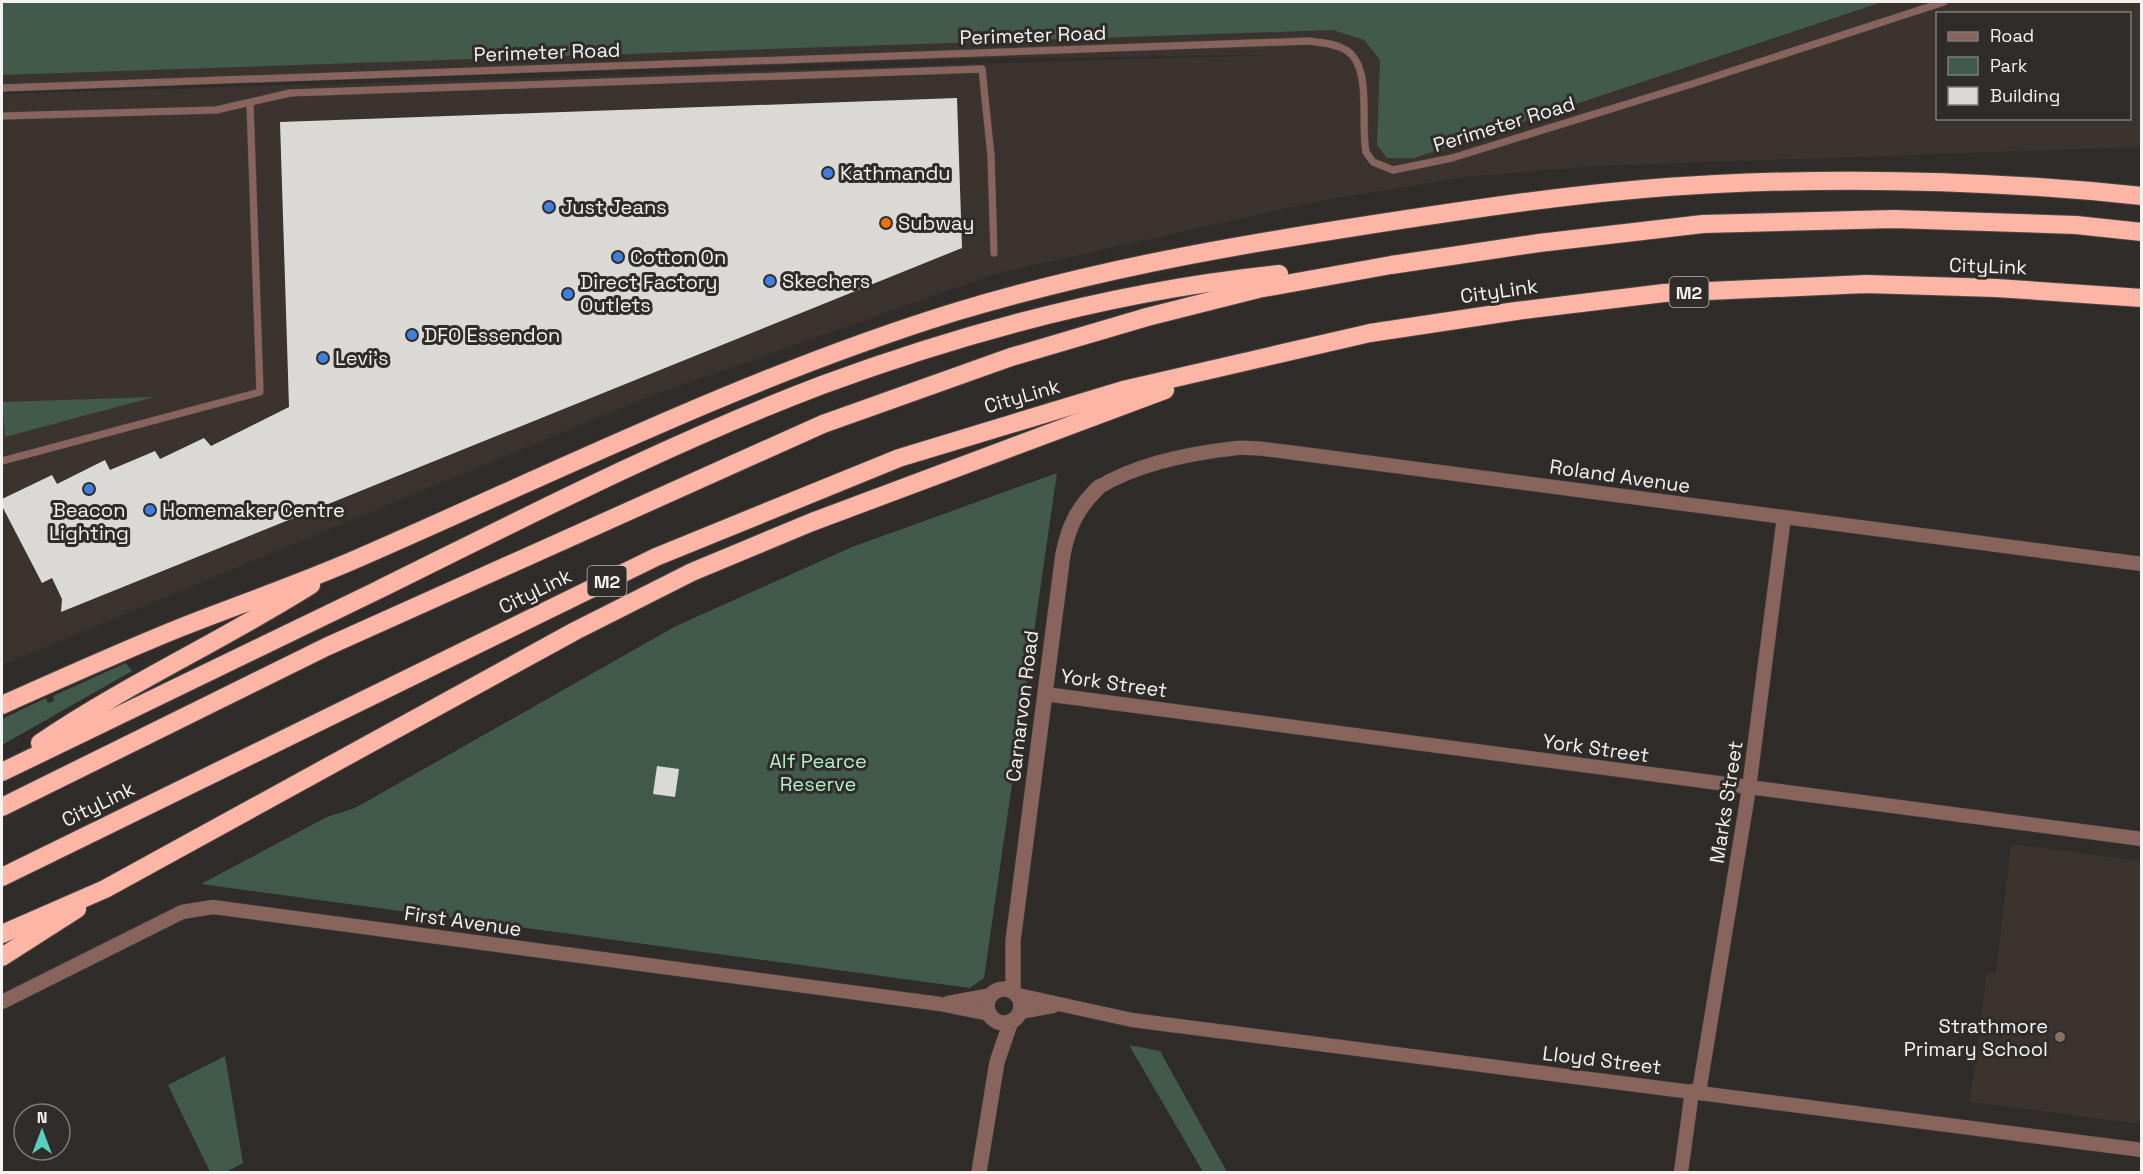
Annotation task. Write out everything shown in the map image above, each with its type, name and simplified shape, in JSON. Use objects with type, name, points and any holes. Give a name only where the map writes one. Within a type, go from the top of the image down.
[{"type":"highway","points":[[2,705],[171,631],[348,562],[657,424],[858,345],[1033,290],[1165,258],[1494,205],[1713,184],[1944,181],[2053,187],[2142,196]]},
{"type":"highway","name":"CityLink","points":[[2,807],[326,647],[823,424],[1011,357],[1147,317],[1258,289],[1391,265],[1539,243],[1703,224],[1894,219],[2076,225],[2142,231]]},
{"type":"highway","points":[[2,771],[542,508],[821,386],[904,357],[1102,301],[1231,279],[1391,265]]},
{"type":"highway","name":"CityLink","points":[[2,877],[656,557],[784,502],[899,458],[1123,390],[1370,333],[1516,311],[1664,293],[1866,284],[1996,288],[2142,298]]},
{"type":"highway","points":[[2,934],[105,889],[575,631],[692,572],[812,522],[1242,361]]},
{"type":"highway","points":[[2,771],[106,700],[271,610],[348,562]]},
{"type":"highway","points":[[2,957],[39,935],[105,889]]},
{"type":"street","name":"Roland Avenue","points":[[1099,486],[1121,474],[1143,467],[1239,448],[1288,452],[2142,564]]},
{"type":"street","name":"Carnarvon Road","points":[[1005,993],[1063,554],[1069,527],[1081,504],[1099,486]]},
{"type":"street","name":"Marks Street","points":[[1681,1173],[1749,788],[1784,517]]},
{"type":"street","name":"York Street","points":[[1046,694],[2142,839]]},
{"type":"street","name":"First Avenue","points":[[2,1002],[182,912],[213,907],[940,1004],[992,1016]]},
{"type":"street","name":"Lloyd Street","points":[[1005,993],[1132,1020],[2142,1150]]},
{"type":"street","name":"First Avenue","points":[[940,1004],[1005,993]]},
{"type":"street","points":[[979,1173],[997,1062],[1021,1003],[1005,993],[988,1004],[992,1016],[997,1062]]},
{"type":"street","name":"Lloyd Street","points":[[1015,1016],[1058,1005]]},
{"type":"street","points":[[992,1016],[1015,1016]]},
{"type":"lane","name":"Perimeter Road","points":[[2,88],[1309,41],[1345,49],[1355,58],[1360,67],[1362,80],[1366,152],[1373,162],[1393,170],[1423,165],[1503,143],[1944,2]]},
{"type":"lane","points":[[2,116],[216,110],[290,93],[982,69],[991,156],[993,253]]},
{"type":"lane","points":[[2,461],[260,392],[250,103]]},
{"type":"shaded area","name":"DFO Essendon","points":[[2,2],[2142,2],[2141,147],[1595,166],[1466,177],[1319,201],[995,274],[648,397],[2,665],[2,94],[1272,55],[984,58],[2,91]]},
{"type":"shaded area","name":"Strathmore Primary School","points":[[2011,844],[2141,861],[2141,1124],[1970,1102],[1987,972],[1996,973]]},
{"type":"green space","points":[[2,2],[1882,2],[1414,158],[1387,158],[1377,145],[1380,60],[1364,40],[1333,30],[2,75]]},
{"type":"green space","points":[[154,397],[5,437],[2,402]]},
{"type":"green space","name":"Alf Pearce Reserve","points":[[1057,473],[984,978],[970,988],[201,884],[327,817],[355,808],[676,626],[852,547]]},
{"type":"green space","points":[[126,663],[132,671],[2,745],[2,719],[46,698],[48,703],[54,701],[53,696]]},
{"type":"green space","points":[[1129,1045],[1160,1051],[1227,1172],[1203,1172]]},
{"type":"green space","points":[[225,1056],[243,1163],[226,1172],[210,1172],[168,1085]]},
{"type":"building","name":"Direct Factory Outlets","points":[[957,98],[962,248],[61,612],[62,599],[52,578],[42,583],[2,506],[2,499],[52,475],[57,484],[105,460],[110,470],[155,451],[160,459],[204,438],[211,446],[289,407],[280,122]]},
{"type":"building","points":[[657,766],[679,769],[675,797],[653,794]]},
{"type":"place","name":"Kathmandu","points":[[828,173]]},
{"type":"place","name":"Just Jeans","points":[[549,207]]},
{"type":"place","name":"Subway","points":[[886,223]]},
{"type":"place","name":"Cotton On","points":[[618,257]]},
{"type":"place","name":"Skechers","points":[[770,281]]},
{"type":"place","name":"Direct Factory Outlets","points":[[568,294]]},
{"type":"place","name":"DFO Essendon","points":[[412,335]]},
{"type":"place","name":"Levi's","points":[[323,358]]},
{"type":"place","name":"Beacon Lighting","points":[[89,489]]},
{"type":"place","name":"Homemaker Centre","points":[[150,510]]},
{"type":"place","name":"Strathmore Primary School","points":[[2060,1037]]}]
